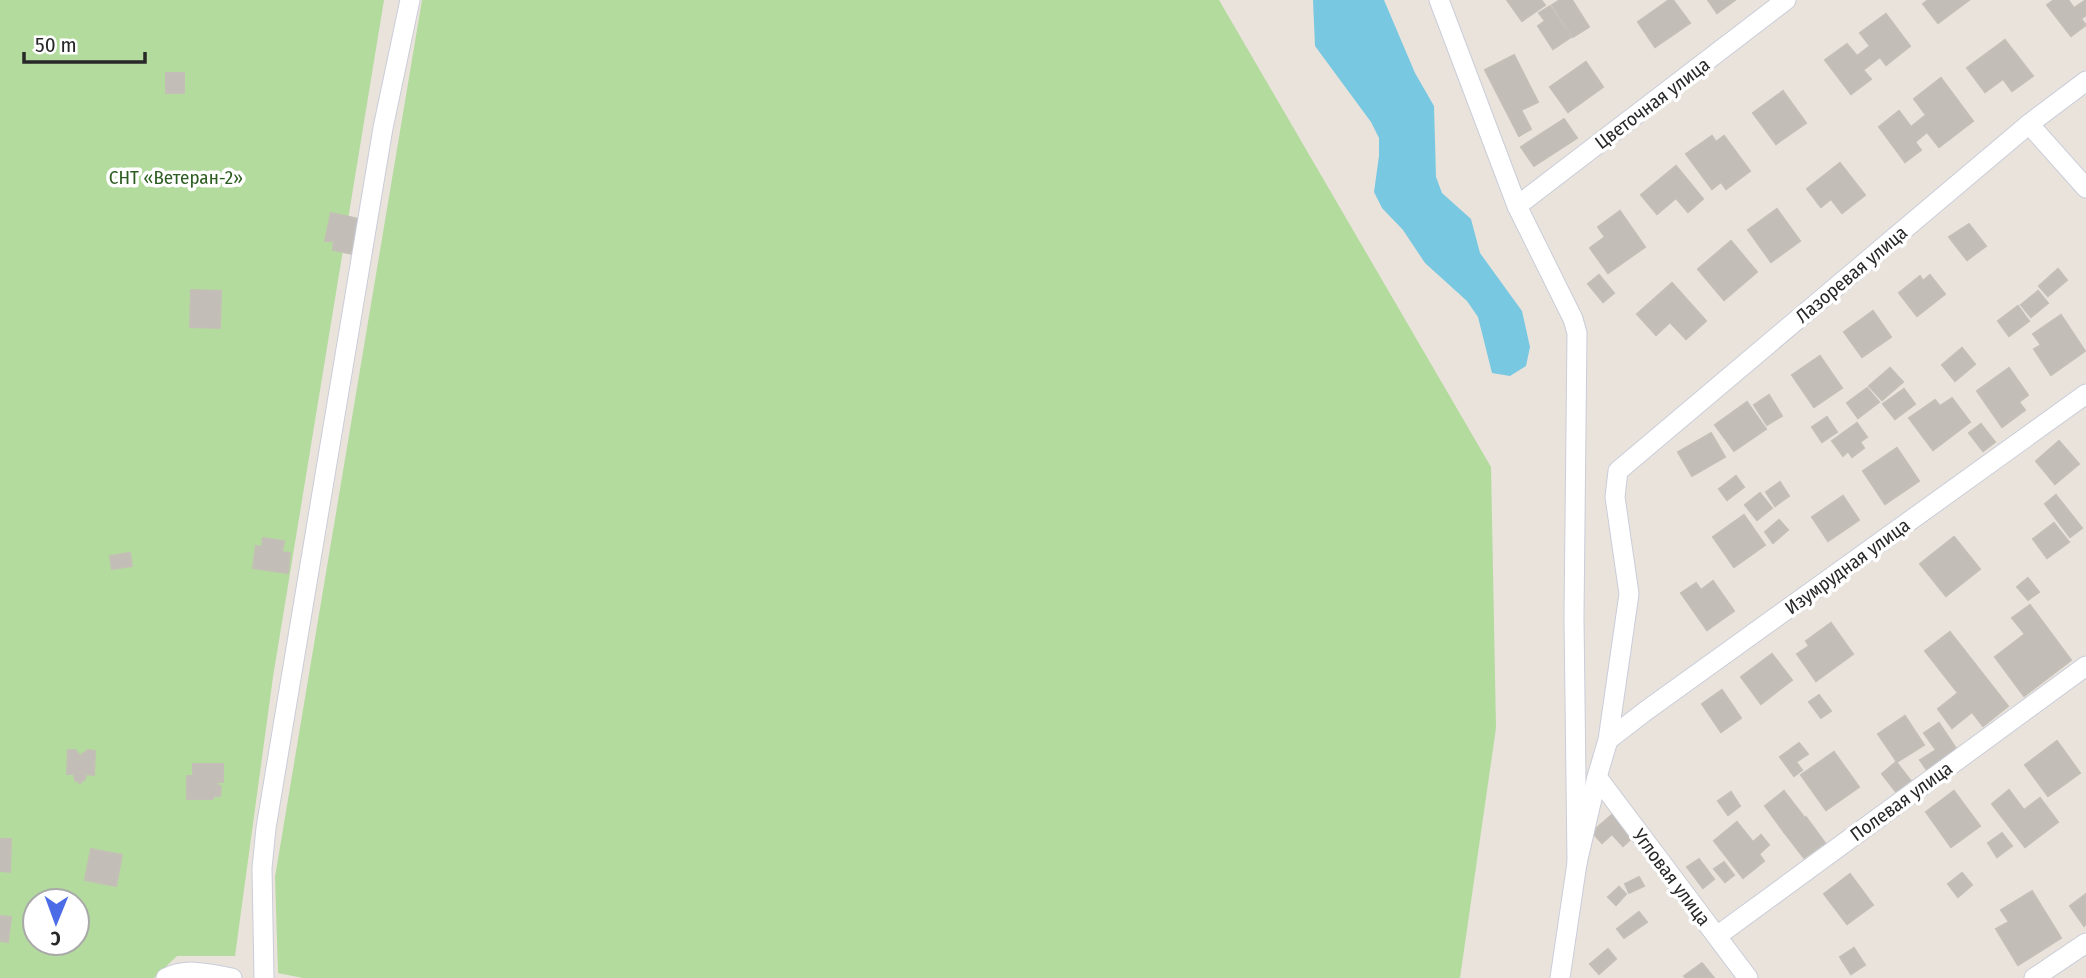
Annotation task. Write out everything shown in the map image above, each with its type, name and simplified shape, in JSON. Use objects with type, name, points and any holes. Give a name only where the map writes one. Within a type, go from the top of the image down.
[{"type":"street","points":[[264,978],[262,868],[266,828],[383,128],[410,0]]},
{"type":"street","points":[[1439,0],[1517,206],[1573,319],[1577,333],[1574,617],[1577,863]]},
{"type":"street","name":"Цветочная улица","points":[[1517,206],[1787,0]]},
{"type":"street","name":"Лазоревая улица","points":[[1608,740],[1629,594],[1615,497],[1618,471],[2029,124],[2086,81]]},
{"type":"street","points":[[2029,124],[2086,188]]},
{"type":"street","name":"Изумрудная улица","points":[[1608,740],[2086,394]]},
{"type":"street","name":"Полевая улица","points":[[1717,936],[2086,666]]},
{"type":"street","points":[[1560,978],[1577,863],[1608,740]]},
{"type":"street","name":"Угловая улица","points":[[1597,777],[1748,978]]},
{"type":"street","points":[[2034,978],[2086,943]]},
{"type":"street","points":[[166,978],[177,973],[191,972],[232,978]]},
{"type":"green space","name":"СНТ «Ветеран-2»","points":[[0,0],[384,0],[273,677],[235,956],[177,956],[154,978],[0,978]]},
{"type":"green space","points":[[422,0],[1219,0],[1491,467],[1496,728],[1460,978],[303,978],[278,973],[275,877]]},
{"type":"water","points":[[1313,0],[1384,0],[1415,73],[1434,106],[1436,177],[1442,193],[1471,219],[1480,253],[1522,311],[1530,347],[1526,366],[1510,376],[1492,373],[1478,317],[1467,301],[1425,263],[1403,230],[1382,208],[1374,192],[1379,138],[1371,122],[1315,46]]},
{"type":"building","points":[[1507,0],[1541,0],[1545,5],[1522,21]]},
{"type":"building","points":[[1560,0],[1572,0],[1589,27],[1573,37],[1552,5]]},
{"type":"building","points":[[1669,0],[1673,0],[1690,23],[1655,47],[1638,22]]},
{"type":"building","points":[[1708,0],[1735,0],[1717,13]]},
{"type":"building","points":[[1928,0],[1969,0],[1938,23],[1923,4]]},
{"type":"building","points":[[2054,0],[2068,0],[2074,8],[2086,0],[2086,15],[2081,19],[2086,25],[2071,36],[2047,5]]},
{"type":"building","points":[[1550,6],[1571,37],[1553,49],[1538,26],[1545,21],[1539,13]]},
{"type":"building","points":[[1886,14],[1910,46],[1886,65],[1880,57],[1863,70],[1871,79],[1851,94],[1825,60],[1847,44],[1857,56],[1870,46],[1860,33]]},
{"type":"building","points":[[2005,40],[2033,76],[2012,91],[2003,79],[1985,92],[1967,68]]},
{"type":"building","points":[[1514,55],[1538,102],[1521,110],[1531,129],[1519,136],[1485,70]]},
{"type":"building","points":[[1586,62],[1603,87],[1568,112],[1550,87]]},
{"type":"building","points":[[166,73],[184,73],[184,93],[166,93]]},
{"type":"building","points":[[1941,78],[1973,121],[1939,147],[1927,132],[1915,142],[1921,150],[1905,162],[1879,127],[1899,111],[1911,127],[1926,115],[1914,99]]},
{"type":"building","points":[[1783,91],[1806,123],[1776,144],[1753,113]]},
{"type":"building","points":[[1564,119],[1577,138],[1534,166],[1521,147]]},
{"type":"building","points":[[1712,136],[1716,142],[1724,136],[1750,171],[1726,189],[1721,182],[1712,189],[1686,154]]},
{"type":"building","points":[[1840,163],[1865,195],[1842,213],[1831,199],[1821,207],[1807,189]]},
{"type":"building","points":[[1676,166],[1703,199],[1688,212],[1676,198],[1657,214],[1641,195]]},
{"type":"building","points":[[1777,209],[1800,241],[1771,262],[1748,230]]},
{"type":"building","points":[[1620,211],[1645,247],[1608,273],[1590,248],[1605,237],[1598,227]]},
{"type":"building","points":[[331,213],[359,219],[353,254],[333,250],[334,241],[325,241]]},
{"type":"building","points":[[1969,224],[1986,246],[1967,260],[1949,237]]},
{"type":"building","points":[[1731,241],[1757,272],[1724,300],[1698,269]]},
{"type":"building","points":[[2058,269],[2067,280],[2048,296],[2039,286]]},
{"type":"building","points":[[1599,275],[1614,293],[1603,302],[1588,284]]},
{"type":"building","points":[[1930,275],[1945,294],[1917,316],[1899,293],[1920,276],[1923,281]]},
{"type":"building","points":[[1672,283],[1706,321],[1686,339],[1670,322],[1656,335],[1637,314]]},
{"type":"building","points":[[191,290],[221,291],[220,328],[190,327]]},
{"type":"building","points":[[2038,291],[2048,303],[2031,317],[2021,305]]},
{"type":"building","points":[[2018,306],[2029,321],[2009,336],[1998,321]]},
{"type":"building","points":[[1873,311],[1891,337],[1862,357],[1844,332]]},
{"type":"building","points":[[2061,315],[2085,351],[2051,375],[2034,349],[2041,345],[2033,334]]},
{"type":"building","points":[[1962,348],[1975,364],[1955,381],[1942,365]]},
{"type":"building","points":[[1820,356],[1842,388],[1814,407],[1792,375]]},
{"type":"building","points":[[1890,368],[1903,382],[1882,400],[1869,386]]},
{"type":"building","points":[[2009,368],[2028,395],[2019,402],[2025,410],[2002,427],[1977,391]]},
{"type":"building","points":[[1867,388],[1879,402],[1858,418],[1847,403]]},
{"type":"building","points":[[1904,389],[1915,404],[1895,419],[1883,404]]},
{"type":"building","points":[[1769,395],[1782,416],[1767,425],[1754,405]]},
{"type":"building","points":[[1952,398],[1970,422],[1933,450],[1909,418],[1935,400],[1940,406]]},
{"type":"building","points":[[1747,402],[1766,429],[1734,451],[1715,425]]},
{"type":"building","points":[[1827,417],[1837,432],[1822,442],[1812,427]]},
{"type":"building","points":[[1857,423],[1867,437],[1860,442],[1864,448],[1852,457],[1848,451],[1843,456],[1832,441]]},
{"type":"building","points":[[1981,424],[1995,442],[1983,451],[1969,433]]},
{"type":"building","points":[[1711,433],[1725,457],[1692,476],[1678,452]]},
{"type":"building","points":[[2059,441],[2079,464],[2055,484],[2036,461]]},
{"type":"building","points":[[1897,448],[1919,481],[1885,504],[1863,471]]},
{"type":"building","points":[[1736,476],[1744,487],[1727,500],[1719,489]]},
{"type":"building","points":[[1780,482],[1789,496],[1775,506],[1766,492]]},
{"type":"building","points":[[1760,493],[1772,508],[1757,520],[1745,505]]},
{"type":"building","points":[[2056,495],[2082,528],[2070,537],[2045,504]]},
{"type":"building","points":[[1843,496],[1859,520],[1828,541],[1812,517]]},
{"type":"building","points":[[1744,515],[1765,545],[1734,567],[1713,537]]},
{"type":"building","points":[[1779,520],[1788,530],[1773,543],[1765,532]]},
{"type":"building","points":[[2054,523],[2069,542],[2047,558],[2033,539]]},
{"type":"building","points":[[1954,537],[1980,569],[1946,596],[1920,564]]},
{"type":"building","points":[[263,538],[284,541],[282,552],[290,553],[288,573],[253,568],[256,546],[262,547]]},
{"type":"building","points":[[130,553],[132,566],[112,569],[110,556]]},
{"type":"building","points":[[2028,578],[2039,592],[2028,600],[2017,587]]},
{"type":"building","points":[[1713,581],[1734,611],[1707,630],[1681,593],[1696,583],[1701,590]]},
{"type":"building","points":[[2030,605],[2071,660],[2024,696],[1995,657],[2025,634],[2012,618]]},
{"type":"building","points":[[1831,623],[1853,654],[1816,681],[1797,654],[1809,646],[1806,641]]},
{"type":"building","points":[[1950,632],[2008,706],[1983,726],[1972,712],[1952,728],[1938,709],[1958,693],[1925,651]]},
{"type":"building","points":[[1772,654],[1792,680],[1761,704],[1741,677]]},
{"type":"building","points":[[1722,690],[1741,718],[1721,732],[1702,704]]},
{"type":"building","points":[[1819,695],[1831,711],[1821,718],[1809,702]]},
{"type":"building","points":[[1905,716],[1924,745],[1897,762],[1878,734]]},
{"type":"building","points":[[1939,723],[1959,753],[1929,773],[1920,760],[1936,750],[1924,733]]},
{"type":"building","points":[[2057,741],[2080,773],[2048,796],[2025,765]]},
{"type":"building","points":[[1799,743],[1808,754],[1796,762],[1802,770],[1794,776],[1780,757]]},
{"type":"building","points":[[68,750],[75,750],[80,756],[88,750],[95,751],[94,775],[86,774],[80,783],[75,780],[74,774],[67,774]]},
{"type":"building","points":[[1834,752],[1859,787],[1826,810],[1801,775]]},
{"type":"building","points":[[1896,762],[1911,781],[1897,793],[1882,774]]},
{"type":"building","points":[[193,764],[223,764],[223,782],[214,782],[221,787],[220,796],[213,796],[213,799],[187,799],[187,776],[193,776]]},
{"type":"building","points":[[2009,790],[2024,810],[2040,798],[2058,822],[2025,847],[1992,804]]},
{"type":"building","points":[[1784,791],[1804,817],[1784,832],[1765,806]]},
{"type":"building","points":[[1954,791],[1980,826],[1951,847],[1926,812]]},
{"type":"building","points":[[1731,792],[1740,806],[1728,815],[1718,801]]},
{"type":"building","points":[[1613,814],[1633,837],[1623,846],[1612,834],[1602,843],[1592,832]]},
{"type":"building","points":[[1806,817],[1825,843],[1804,858],[1784,832]]},
{"type":"building","points":[[1737,822],[1753,842],[1761,835],[1769,845],[1759,854],[1764,861],[1743,878],[1714,841]]},
{"type":"building","points":[[2002,833],[2012,846],[1997,857],[1988,843]]},
{"type":"building","points":[[0,839],[11,839],[10,872],[0,871]]},
{"type":"building","points":[[91,849],[122,855],[116,886],[85,880]]},
{"type":"building","points":[[1699,859],[1714,879],[1703,888],[1687,867]]},
{"type":"building","points":[[1724,862],[1734,875],[1725,882],[1714,869]]},
{"type":"building","points":[[1962,873],[1972,885],[1958,897],[1948,884]]},
{"type":"building","points":[[1850,874],[1873,905],[1847,924],[1824,894]]},
{"type":"building","points":[[1639,877],[1644,886],[1629,893],[1625,884]]},
{"type":"building","points":[[1619,887],[1626,894],[1616,905],[1608,897]]},
{"type":"building","points":[[2032,891],[2061,938],[2018,965],[1996,929],[2009,922],[2001,910]]},
{"type":"building","points":[[2086,894],[2086,924],[2084,926],[2070,906]]},
{"type":"building","points":[[1639,912],[1647,922],[1624,938],[1617,929]]},
{"type":"building","points":[[0,916],[11,917],[8,942],[0,941]]},
{"type":"building","points":[[1854,948],[1865,965],[1851,974],[1840,957]]},
{"type":"building","points":[[1608,949],[1616,959],[1599,974],[1590,964]]},
{"type":"building","points":[[1702,963],[1714,978],[1684,976]]}]
